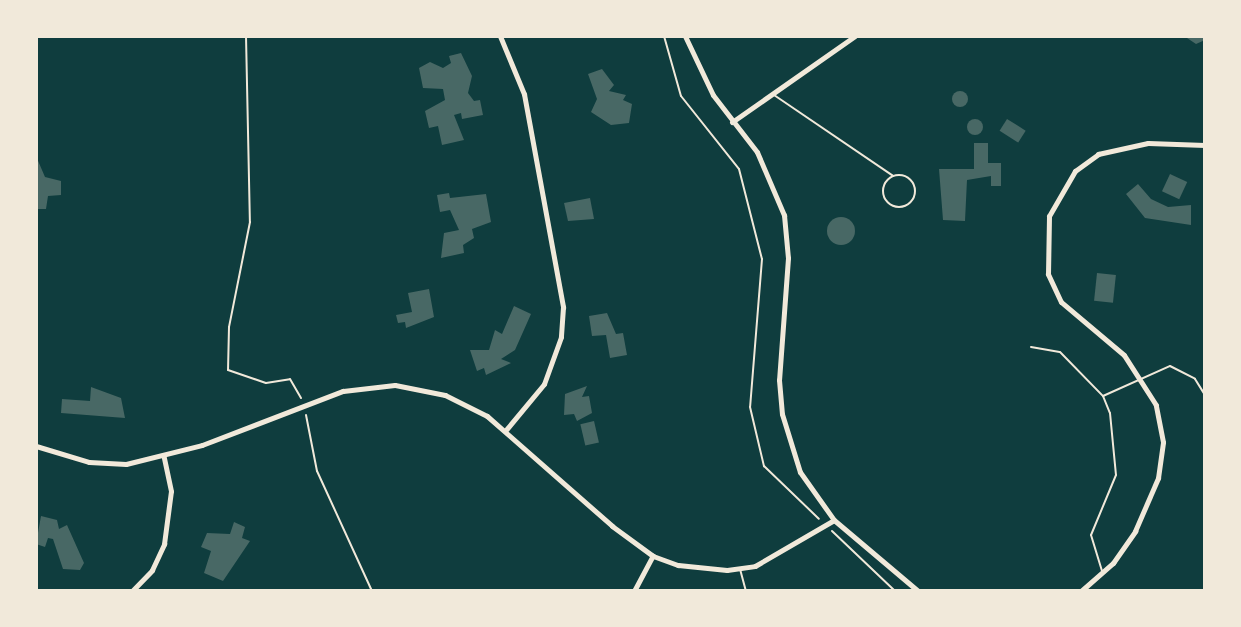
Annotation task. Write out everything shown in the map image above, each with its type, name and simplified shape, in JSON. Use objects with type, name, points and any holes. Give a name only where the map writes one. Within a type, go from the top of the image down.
[{"type":"street","points":[[500,36],[524,94],[563,307],[561,337],[544,384],[505,430]]},
{"type":"street","points":[[685,36],[697,67],[732,122],[757,152],[784,215],[788,258],[782,414],[800,472],[834,520],[918,591]]},
{"type":"street","points":[[732,122],[774,94],[848,38],[855,36]]},
{"type":"street","points":[[1081,591],[1102,572],[1135,531],[1158,478],[1162,442],[1156,405],[1144,382],[1124,355],[1061,302],[1048,274],[1049,216],[1075,171],[1098,154],[1148,143],[1205,145]]},
{"type":"street","points":[[36,446],[107,464],[164,457],[304,405],[364,386],[395,385],[466,403],[505,430],[653,556],[689,567],[740,569],[776,557],[824,524],[834,520]]},
{"type":"street","points":[[132,591],[152,570],[164,544],[171,491],[164,457]]},
{"type":"street","points":[[634,591],[653,556]]},
{"type":"lane","points":[[774,94],[893,176],[905,176],[914,185],[914,197],[906,206],[893,206],[884,197],[884,185],[893,176]]},
{"type":"lane","points":[[1031,346],[1060,352],[1103,396],[1117,442],[1112,492],[1091,535],[1102,572]]},
{"type":"lane","points":[[1103,396],[1144,382],[1170,366],[1195,379],[1205,395]]},
{"type":"lane","points":[[1205,437],[1205,453]]},
{"type":"lane","points":[[1205,552],[1205,566]]},
{"type":"lane","points":[[740,569],[746,591]]},
{"type":"path","points":[[246,36],[250,222],[229,327],[228,370],[266,383],[290,379],[304,405],[317,471],[372,591]]},
{"type":"path","points":[[664,36],[681,96],[739,169],[762,259],[750,407],[764,466],[895,591]]},
{"type":"building","points":[[1184,36],[1205,36],[1205,40],[1196,44]]},
{"type":"building","points":[[461,53],[472,76],[468,93],[474,101],[480,100],[483,115],[462,119],[461,113],[454,115],[464,140],[442,145],[438,126],[429,128],[425,111],[445,100],[443,89],[423,88],[419,68],[430,62],[443,68],[451,63],[449,56]]},
{"type":"building","points":[[602,69],[614,85],[609,91],[626,95],[623,100],[632,104],[629,123],[611,125],[591,112],[597,99],[588,74]]},
{"type":"building","points":[[960,91],[966,93],[968,99],[966,105],[960,107],[954,105],[952,99],[954,93]]},
{"type":"building","points":[[975,119],[981,121],[983,127],[981,133],[975,135],[969,133],[967,127],[969,121]]},
{"type":"building","points":[[1007,119],[1026,131],[1018,143],[1000,131]]},
{"type":"building","points":[[974,143],[988,143],[988,163],[1001,163],[1001,186],[991,186],[991,176],[967,180],[965,221],[943,220],[939,169],[974,169]]},
{"type":"building","points":[[36,156],[45,177],[61,181],[61,195],[48,196],[46,209],[36,209]]},
{"type":"building","points":[[1170,174],[1187,182],[1179,199],[1162,191]]},
{"type":"building","points":[[1138,184],[1151,199],[1168,207],[1191,205],[1191,225],[1145,218],[1126,194]]},
{"type":"building","points":[[449,193],[450,198],[486,194],[491,222],[472,229],[474,238],[463,245],[464,253],[441,258],[444,233],[459,230],[450,210],[440,212],[437,195]]},
{"type":"building","points":[[590,198],[594,219],[568,221],[564,203]]},
{"type":"building","points":[[841,217],[851,221],[855,231],[851,241],[841,245],[831,241],[827,231],[831,221]]},
{"type":"building","points":[[1097,273],[1116,275],[1113,303],[1094,301]]},
{"type":"building","points":[[429,289],[434,317],[406,328],[405,322],[398,323],[396,315],[412,312],[408,293]]},
{"type":"building","points":[[514,306],[531,314],[515,350],[501,359],[511,363],[486,375],[484,368],[477,371],[470,350],[489,350],[495,330],[502,334]]},
{"type":"building","points":[[607,313],[616,334],[623,333],[627,355],[610,358],[606,335],[592,336],[589,316]]},
{"type":"building","points":[[587,386],[582,397],[589,396],[592,413],[577,421],[574,414],[564,415],[565,394]]},
{"type":"building","points":[[91,387],[121,398],[125,418],[61,413],[62,399],[90,401]]},
{"type":"building","points":[[594,421],[599,442],[585,446],[580,424]]},
{"type":"building","points":[[41,516],[57,520],[59,529],[67,525],[84,563],[80,570],[63,569],[53,539],[48,538],[45,547],[36,544]]},
{"type":"building","points":[[234,522],[245,527],[242,538],[250,541],[223,581],[204,573],[211,551],[201,547],[207,533],[230,534]]}]
